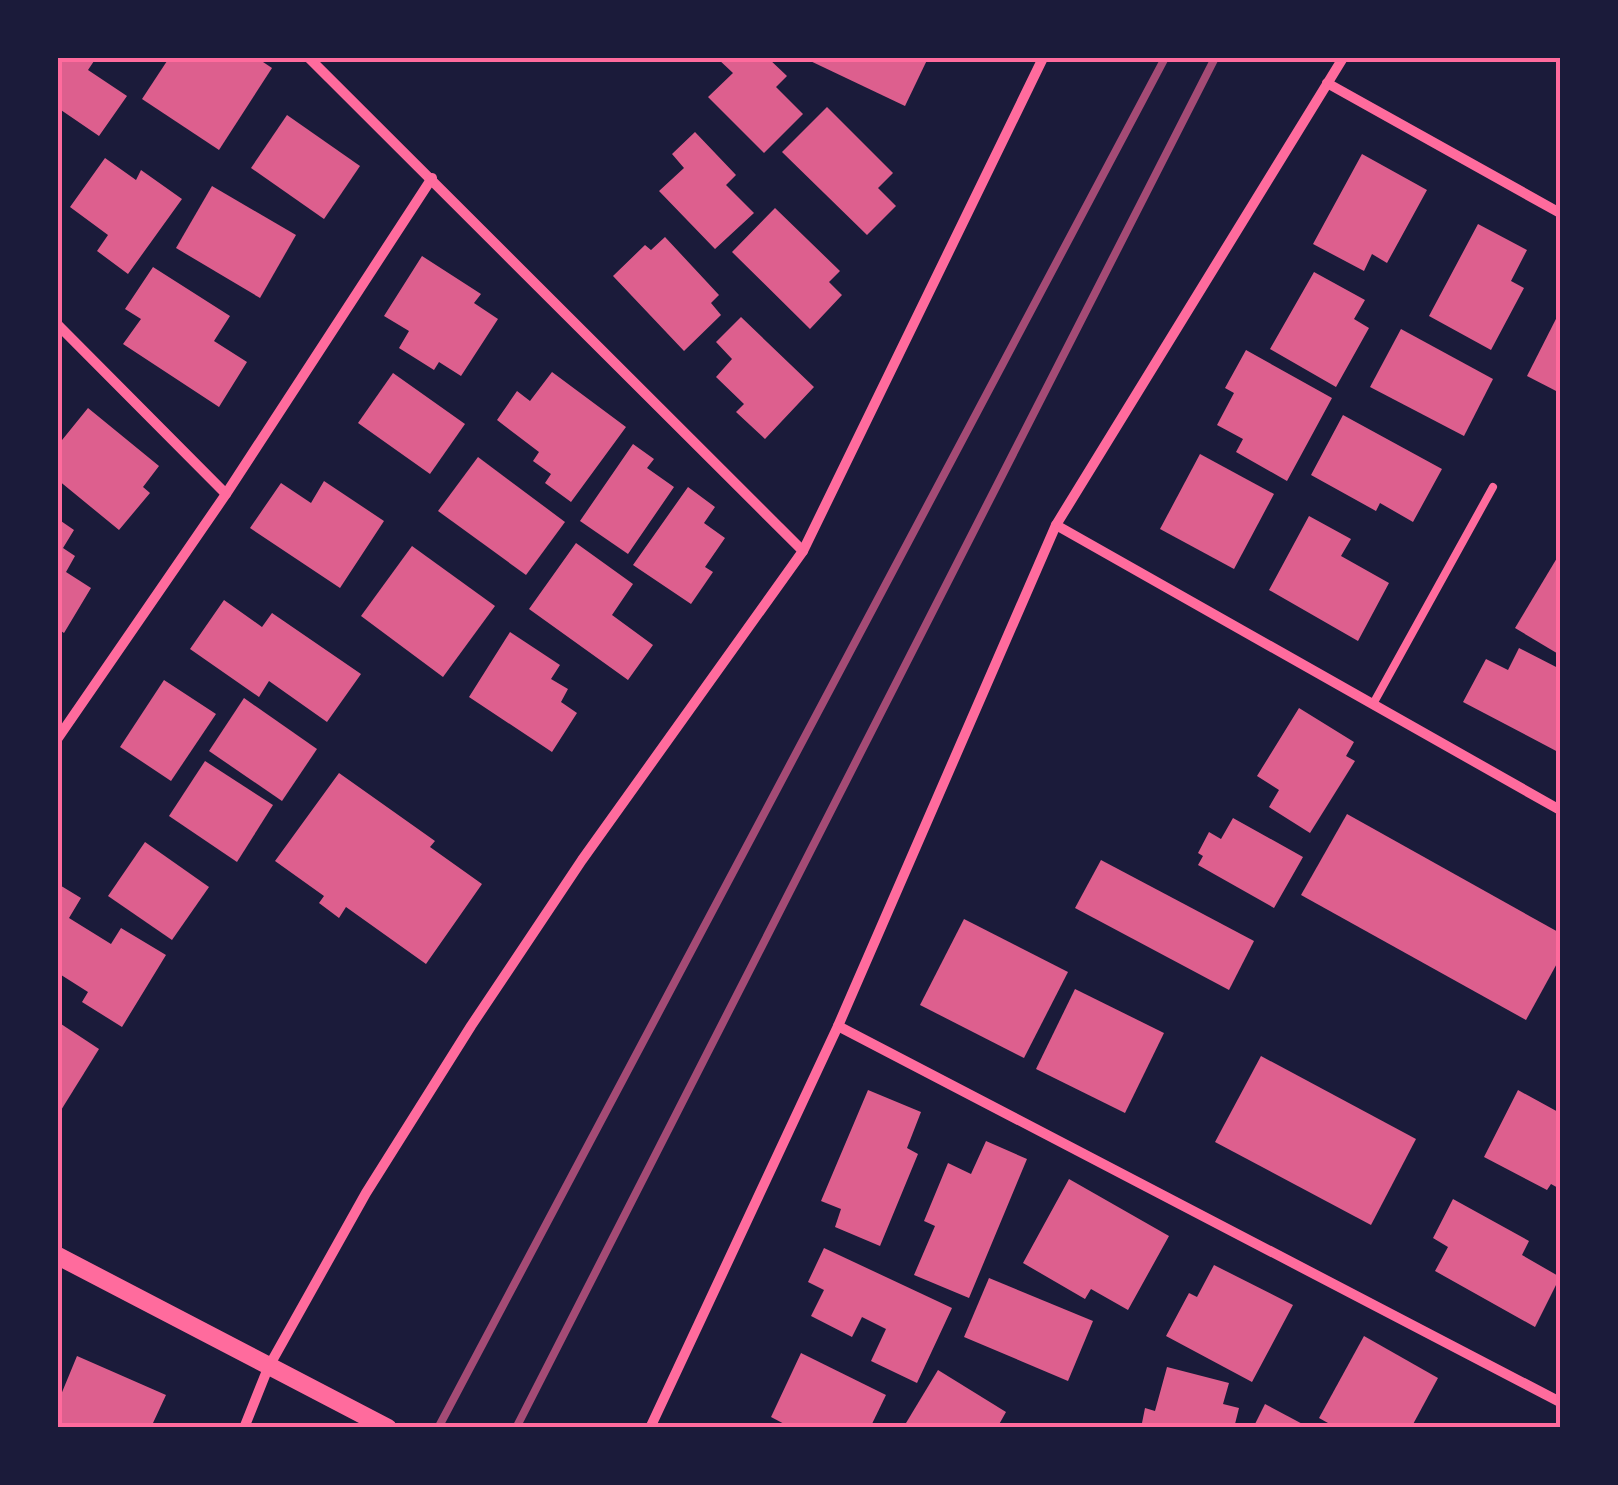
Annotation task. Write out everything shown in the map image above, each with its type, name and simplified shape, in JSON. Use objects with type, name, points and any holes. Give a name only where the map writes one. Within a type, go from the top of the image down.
[{"type":"street","points":[[309,58],[803,551]]},
{"type":"street","points":[[244,1428],[268,1368],[366,1193],[471,1026],[582,860],[803,551],[1043,58]]},
{"type":"street","points":[[650,1428],[838,1026],[1056,526],[1343,58]]},
{"type":"street","points":[[1327,83],[1560,214]]},
{"type":"street","points":[[58,738],[226,494],[432,178]]},
{"type":"street","points":[[58,325],[226,494]]},
{"type":"street","points":[[1056,526],[1560,810]]},
{"type":"street","points":[[838,1026],[1560,1402]]},
{"type":"street","points":[[58,1256],[388,1428]]},
{"type":"lane","points":[[1373,704],[1493,487]]},
{"type":"building","points":[[58,58],[96,58],[88,70],[127,96],[99,136],[58,108]]},
{"type":"building","points":[[169,58],[257,58],[272,68],[219,150],[142,99]]},
{"type":"building","points":[[717,58],[768,58],[787,76],[776,87],[803,114],[764,153],[708,97],[733,73]]},
{"type":"building","points":[[804,58],[928,58],[905,106]]},
{"type":"building","points":[[827,107],[893,173],[878,188],[896,206],[867,235],[782,152]]},
{"type":"building","points":[[287,115],[360,166],[324,219],[251,168]]},
{"type":"building","points":[[695,132],[736,175],[726,185],[754,213],[715,249],[659,191],[684,168],[672,154]]},
{"type":"building","points":[[1362,154],[1427,190],[1387,263],[1372,254],[1364,271],[1313,244]]},
{"type":"building","points":[[105,158],[136,180],[141,170],[182,199],[128,274],[97,251],[108,235],[70,207]]},
{"type":"building","points":[[212,186],[296,235],[260,298],[176,248]]},
{"type":"building","points":[[775,208],[840,271],[829,282],[842,295],[810,329],[732,252]]},
{"type":"building","points":[[1478,224],[1527,250],[1511,281],[1524,288],[1491,350],[1429,316]]},
{"type":"building","points":[[665,237],[719,295],[711,303],[721,315],[684,351],[613,276],[645,245],[651,250]]},
{"type":"building","points":[[422,256],[481,294],[474,303],[498,319],[461,376],[439,362],[434,370],[399,348],[409,331],[384,316]]},
{"type":"building","points":[[153,267],[230,316],[214,341],[247,362],[219,407],[123,344],[141,319],[125,309]]},
{"type":"building","points":[[1314,272],[1365,300],[1354,319],[1369,328],[1336,387],[1270,349]]},
{"type":"building","points":[[1560,311],[1560,393],[1527,376]]},
{"type":"building","points":[[741,317],[814,387],[765,439],[736,412],[744,404],[716,377],[732,359],[716,342]]},
{"type":"building","points":[[1401,329],[1493,379],[1464,436],[1370,387]]},
{"type":"building","points":[[1246,350],[1332,398],[1287,481],[1236,452],[1243,439],[1217,425],[1234,393],[1225,388]]},
{"type":"building","points":[[552,372],[626,427],[571,502],[545,483],[551,474],[533,461],[539,452],[497,420],[517,391],[530,401]]},
{"type":"building","points":[[393,373],[465,424],[430,474],[358,423]]},
{"type":"building","points":[[88,408],[159,466],[143,487],[150,493],[119,530],[58,480],[58,445]]},
{"type":"building","points":[[1343,415],[1442,469],[1413,522],[1380,503],[1376,511],[1311,475]]},
{"type":"building","points":[[633,444],[654,459],[647,468],[674,487],[628,554],[580,521]]},
{"type":"building","points":[[1200,454],[1274,494],[1234,569],[1160,529]]},
{"type":"building","points":[[478,457],[565,522],[526,575],[438,511]]},
{"type":"building","points":[[324,481],[384,521],[340,588],[250,528],[281,483],[311,503]]},
{"type":"building","points":[[688,487],[715,507],[704,523],[725,538],[705,567],[713,572],[691,604],[633,565]]},
{"type":"building","points":[[1309,516],[1351,539],[1341,556],[1389,583],[1358,641],[1269,590]]},
{"type":"building","points":[[58,519],[74,530],[63,548],[75,556],[66,572],[91,588],[64,633],[58,629]]},
{"type":"building","points":[[576,543],[633,584],[612,615],[653,645],[628,680],[529,609]]},
{"type":"building","points":[[412,546],[495,606],[443,677],[361,616]]},
{"type":"building","points":[[1560,553],[1560,655],[1515,628]]},
{"type":"building","points":[[224,600],[262,627],[272,613],[361,674],[327,722],[269,681],[259,697],[190,649]]},
{"type":"building","points":[[510,632],[560,665],[551,679],[568,689],[561,702],[577,713],[552,752],[469,697]]},
{"type":"building","points":[[1519,648],[1560,669],[1560,753],[1463,702],[1486,659],[1508,670]]},
{"type":"building","points":[[164,680],[216,714],[171,781],[120,747]]},
{"type":"building","points":[[244,698],[317,749],[282,801],[209,751]]},
{"type":"building","points":[[1299,708],[1354,742],[1346,756],[1355,761],[1310,833],[1269,807],[1279,790],[1257,776]]},
{"type":"building","points":[[205,761],[273,805],[237,862],[169,816]]},
{"type":"building","points":[[339,773],[435,841],[430,847],[482,884],[426,964],[346,907],[339,918],[319,903],[324,896],[275,861]]},
{"type":"building","points":[[1347,814],[1560,933],[1560,958],[1526,1020],[1301,895]]},
{"type":"building","points":[[1233,818],[1303,857],[1274,908],[1198,865],[1203,856],[1198,853],[1209,832],[1221,839]]},
{"type":"building","points":[[145,842],[209,887],[172,940],[108,896]]},
{"type":"building","points":[[1101,860],[1254,941],[1229,990],[1075,908]]},
{"type":"building","points":[[58,884],[81,898],[69,918],[111,944],[121,928],[166,955],[122,1027],[82,1002],[88,992],[58,973]]},
{"type":"building","points":[[964,919],[1068,972],[1024,1058],[920,1005]]},
{"type":"building","points":[[1075,989],[1164,1033],[1125,1113],[1036,1069]]},
{"type":"building","points":[[58,1022],[99,1049],[58,1115]]},
{"type":"building","points":[[1261,1056],[1416,1139],[1371,1225],[1215,1142]]},
{"type":"building","points":[[868,1090],[921,1112],[907,1148],[918,1154],[880,1246],[835,1227],[841,1209],[821,1201]]},
{"type":"building","points":[[1518,1090],[1560,1113],[1560,1189],[1551,1184],[1547,1190],[1484,1157]]},
{"type":"building","points":[[986,1141],[1027,1159],[969,1298],[914,1275],[935,1226],[924,1221],[948,1163],[971,1174]]},
{"type":"building","points":[[1069,1179],[1169,1236],[1128,1310],[1091,1289],[1085,1299],[1023,1263]]},
{"type":"building","points":[[1453,1199],[1529,1241],[1522,1255],[1560,1277],[1535,1327],[1435,1271],[1448,1247],[1433,1238]]},
{"type":"building","points":[[824,1248],[952,1308],[917,1383],[871,1361],[886,1329],[862,1317],[852,1337],[811,1316],[824,1290],[808,1282]]},
{"type":"building","points":[[1214,1265],[1293,1305],[1252,1382],[1166,1336],[1189,1293],[1197,1297]]},
{"type":"building","points":[[989,1278],[1093,1321],[1068,1381],[964,1337]]},
{"type":"building","points":[[1364,1336],[1438,1378],[1411,1428],[1337,1428],[1319,1418]]},
{"type":"building","points":[[801,1353],[886,1395],[870,1428],[792,1428],[771,1417]]},
{"type":"building","points":[[77,1356],[166,1395],[153,1423],[163,1428],[58,1428],[58,1402]]},
{"type":"building","points":[[1167,1367],[1229,1383],[1223,1404],[1239,1408],[1234,1428],[1141,1428],[1145,1408],[1155,1411]]},
{"type":"building","points":[[938,1370],[1006,1412],[997,1428],[903,1428]]},
{"type":"building","points":[[1265,1404],[1310,1428],[1253,1428]]},
{"type":"railway","points":[[438,1428],[1165,58]]},
{"type":"railway","points":[[516,1428],[1215,58]]}]
